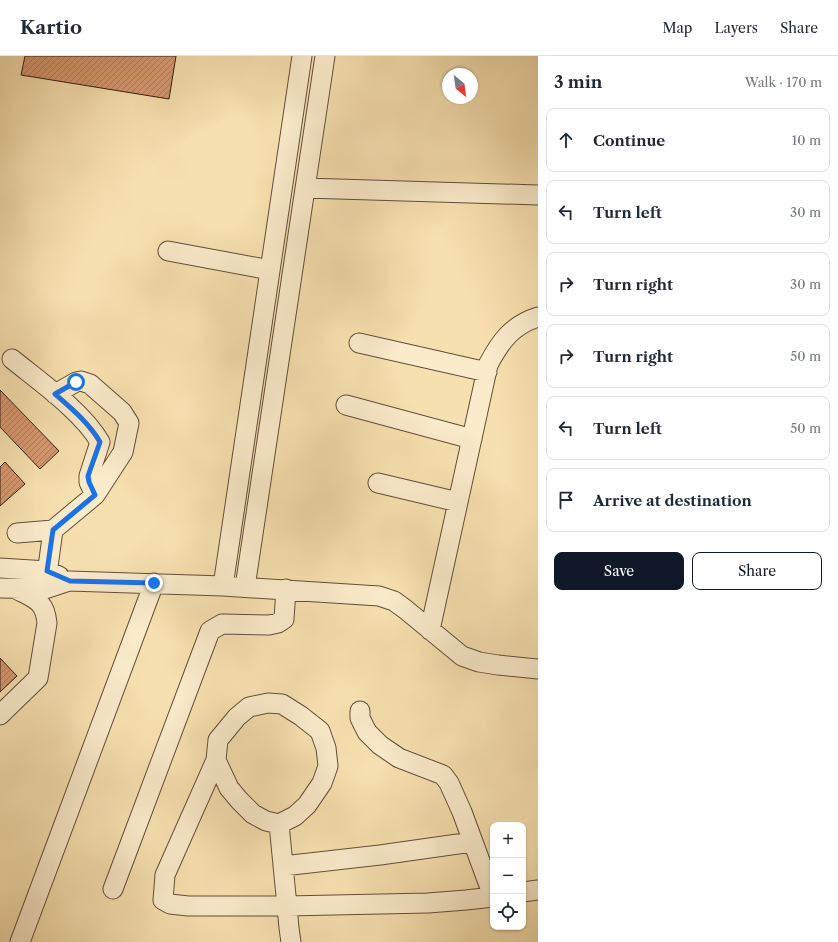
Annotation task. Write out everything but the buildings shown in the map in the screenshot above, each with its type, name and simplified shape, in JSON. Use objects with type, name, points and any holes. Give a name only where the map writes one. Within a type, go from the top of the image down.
[{"type":"street","points":[[223,586],[302,56]]},
{"type":"street","points":[[245,587],[325,56]]},
{"type":"street","points":[[291,131],[313,135]]},
{"type":"street","points":[[305,188],[538,195]]},
{"type":"street","points":[[168,251],[270,270]]},
{"type":"street","points":[[430,630],[488,365],[497,347],[508,334],[528,320],[538,317]]},
{"type":"street","points":[[359,343],[487,372]]},
{"type":"street","points":[[12,359],[72,409],[100,442],[88,476],[95,495]]},
{"type":"street","points":[[17,534],[53,530],[95,495],[123,452],[129,423],[122,412],[90,384],[82,381],[76,382],[55,394]]},
{"type":"street","points":[[346,405],[472,439]]},
{"type":"street","points":[[378,483],[458,502]]},
{"type":"street","points":[[46,580],[53,530]]},
{"type":"street","points":[[0,568],[46,580],[245,587],[379,596],[394,601],[462,656],[479,662],[498,665],[538,668]]},
{"type":"street","points":[[7,588],[46,580]]},
{"type":"street","points":[[20,942],[154,583]]},
{"type":"street","points":[[0,716],[38,678],[47,623],[43,607],[38,600],[7,588]]},
{"type":"street","points":[[113,889],[210,631],[222,624],[269,625],[278,623],[284,619],[286,589]]},
{"type":"street","points":[[216,760],[229,788],[239,800],[253,814],[266,821],[280,824],[295,816],[307,805],[322,783],[328,766],[326,748],[320,731],[301,716],[282,704],[268,703],[249,707],[236,717],[218,740],[216,760],[165,875],[163,900],[170,904],[188,906],[414,904],[490,896]]},
{"type":"street","points":[[360,711],[360,718],[367,732],[380,745],[399,758],[443,775],[449,783],[462,812],[492,894]]},
{"type":"street","points":[[280,824],[288,928],[291,942]]},
{"type":"street","points":[[283,866],[380,855],[472,842]]},
{"type":"street","points":[[526,892],[538,890]]},
{"type":"route","points":[[76,382],[55,394],[72,409],[100,442],[88,476],[95,495],[53,530],[47,571],[70,581],[154,583]]}]
